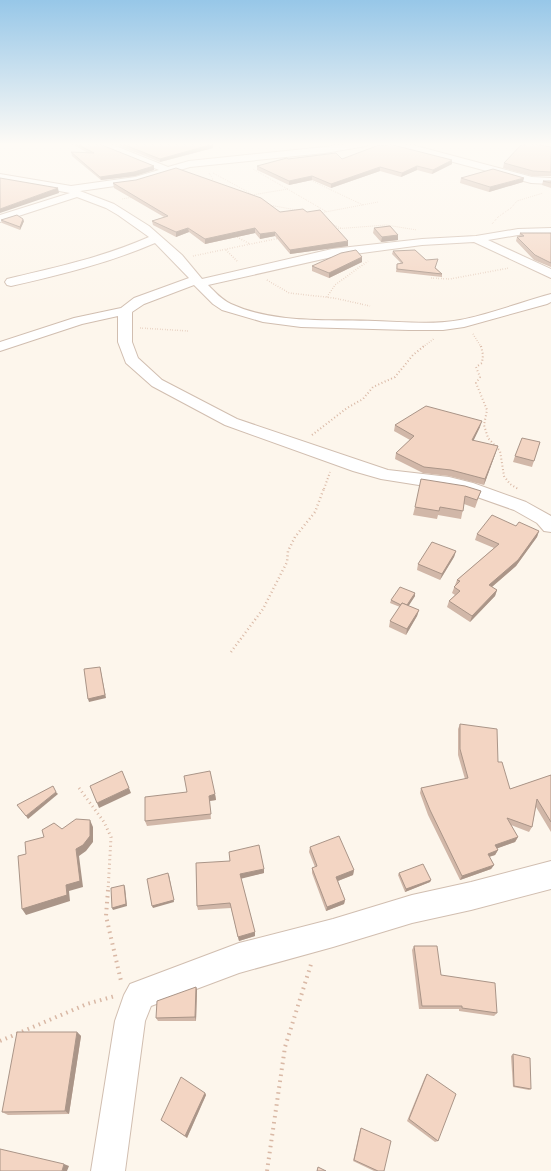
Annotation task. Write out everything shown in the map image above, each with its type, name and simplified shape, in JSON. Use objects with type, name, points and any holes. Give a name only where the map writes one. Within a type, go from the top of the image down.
[{"type":"street","points":[[0,219],[56,198]]},
{"type":"street","points":[[89,198],[139,222],[179,259],[216,301],[226,307],[274,319],[328,324],[399,326],[464,323],[529,306],[551,298]]},
{"type":"street","points":[[551,231],[518,232],[476,239],[422,242],[332,253],[292,261],[198,282],[139,301],[125,318],[125,342],[131,360],[157,383],[231,422],[336,459],[387,475],[450,482],[467,487],[520,506],[551,526]]},
{"type":"street","points":[[11,282],[65,271],[95,262],[132,249],[156,238]]},
{"type":"street","points":[[476,239],[551,274]]},
{"type":"street","points":[[0,348],[79,321],[125,318]]},
{"type":"street","points":[[108,1171],[130,1021],[135,1006],[132,994],[240,958],[412,909],[471,896],[551,874]]},
{"type":"path","points":[[106,205],[130,198]]},
{"type":"path","points":[[304,198],[315,206],[327,212]]},
{"type":"path","points":[[347,198],[363,205]]},
{"type":"path","points":[[488,237],[490,226],[494,220],[511,210],[517,202],[532,198]]},
{"type":"path","points":[[320,213],[378,202]]},
{"type":"path","points":[[264,204],[307,213]]},
{"type":"path","points":[[326,223],[343,228]]},
{"type":"path","points":[[332,229],[392,227],[418,231]]},
{"type":"path","points":[[233,235],[251,244]]},
{"type":"path","points":[[267,235],[272,240]]},
{"type":"path","points":[[179,259],[285,237]]},
{"type":"path","points":[[327,297],[335,285],[368,261]]},
{"type":"path","points":[[431,278],[443,280],[458,278],[527,264]]},
{"type":"path","points":[[251,271],[289,293],[327,297],[370,306]]},
{"type":"path","points":[[125,318],[155,330],[189,331]]},
{"type":"path","points":[[464,323],[477,339],[484,356],[482,363],[476,367],[480,377],[476,383],[487,410],[484,425],[488,438],[500,452],[504,476],[510,484],[521,491]]},
{"type":"path","points":[[299,446],[346,408],[363,398],[373,387],[394,377],[413,355],[434,340],[448,324]]},
{"type":"path","points":[[231,652],[266,604],[287,562],[288,551],[295,537],[315,512],[336,459]]},
{"type":"path","points":[[0,1041],[87,1004],[132,994],[106,916],[111,837],[104,822],[79,788]]},
{"type":"path","points":[[267,1171],[285,1047],[320,936]]},
{"type":"building","points":[[0,198],[31,198],[0,209]]},
{"type":"building","points":[[137,198],[260,198],[280,212],[303,209],[307,212],[320,210],[348,241],[290,250],[275,232],[260,234],[255,228],[205,239],[188,228],[176,232],[152,221],[168,216]]},
{"type":"building","points":[[17,215],[23,219],[20,227],[1,220]]},
{"type":"building","points":[[390,226],[398,235],[382,237],[374,228]]},
{"type":"building","points":[[520,233],[551,233],[551,263],[535,255],[517,237],[524,236]]},
{"type":"building","points":[[356,250],[362,257],[329,273],[312,266],[341,253]]},
{"type":"building","points":[[415,250],[426,260],[438,259],[435,268],[442,274],[397,269],[397,264],[403,263],[393,251]]},
{"type":"building","points":[[426,406],[482,421],[472,440],[498,446],[485,479],[451,470],[424,467],[396,453],[414,436],[395,425]]},
{"type":"building","points":[[522,438],[540,442],[534,461],[515,456]]},
{"type":"building","points":[[421,479],[465,486],[481,491],[477,500],[465,496],[463,511],[440,507],[439,511],[415,507]]},
{"type":"building","points":[[492,515],[516,526],[519,522],[539,531],[518,560],[489,585],[497,590],[472,616],[449,601],[460,591],[454,587],[460,581],[457,580],[499,544],[477,534]]},
{"type":"building","points":[[432,542],[456,551],[442,574],[418,564]]},
{"type":"building","points":[[400,587],[415,593],[407,605],[402,603],[401,605],[391,600]]},
{"type":"building","points":[[402,603],[419,610],[407,629],[390,621]]},
{"type":"building","points":[[100,667],[105,695],[88,699],[84,669]]},
{"type":"building","points":[[460,724],[497,729],[498,762],[502,762],[510,789],[551,775],[551,822],[537,799],[532,827],[507,818],[518,837],[495,845],[498,850],[488,854],[494,865],[462,876],[421,788],[468,778],[460,749]]},
{"type":"building","points":[[122,771],[129,788],[97,803],[90,786]]},
{"type":"building","points":[[210,771],[215,794],[209,796],[211,814],[145,821],[145,797],[187,792],[184,776]]},
{"type":"building","points":[[53,786],[56,792],[26,816],[17,805]]},
{"type":"building","points":[[76,819],[90,820],[90,836],[83,845],[76,849],[80,881],[66,885],[67,895],[22,909],[18,856],[26,854],[25,842],[44,837],[42,830],[54,823],[62,829]]},
{"type":"building","points":[[339,836],[354,870],[336,877],[345,900],[327,907],[312,868],[317,866],[310,847]]},
{"type":"building","points":[[259,845],[264,869],[240,874],[255,932],[238,937],[230,903],[197,906],[196,863],[230,861],[229,852]]},
{"type":"building","points":[[423,864],[431,880],[406,889],[399,873]]},
{"type":"building","points":[[168,873],[174,900],[152,906],[147,879]]},
{"type":"building","points":[[124,885],[126,904],[112,908],[111,888]]},
{"type":"building","points":[[414,946],[437,946],[441,975],[495,983],[497,1013],[462,1008],[462,1006],[422,1006]]},
{"type":"building","points":[[196,987],[195,1017],[156,1018],[157,1001]]},
{"type":"building","points":[[17,1032],[77,1032],[65,1111],[2,1112]]},
{"type":"building","points":[[513,1054],[530,1058],[531,1089],[514,1086]]},
{"type":"building","points":[[427,1074],[456,1094],[438,1141],[409,1119]]},
{"type":"building","points":[[181,1077],[205,1093],[185,1136],[161,1120]]},
{"type":"building","points":[[361,1128],[391,1141],[384,1171],[378,1171],[354,1160]]},
{"type":"building","points":[[0,1149],[64,1164],[62,1171],[0,1171]]},
{"type":"building","points":[[318,1167],[326,1171],[317,1171]]}]
